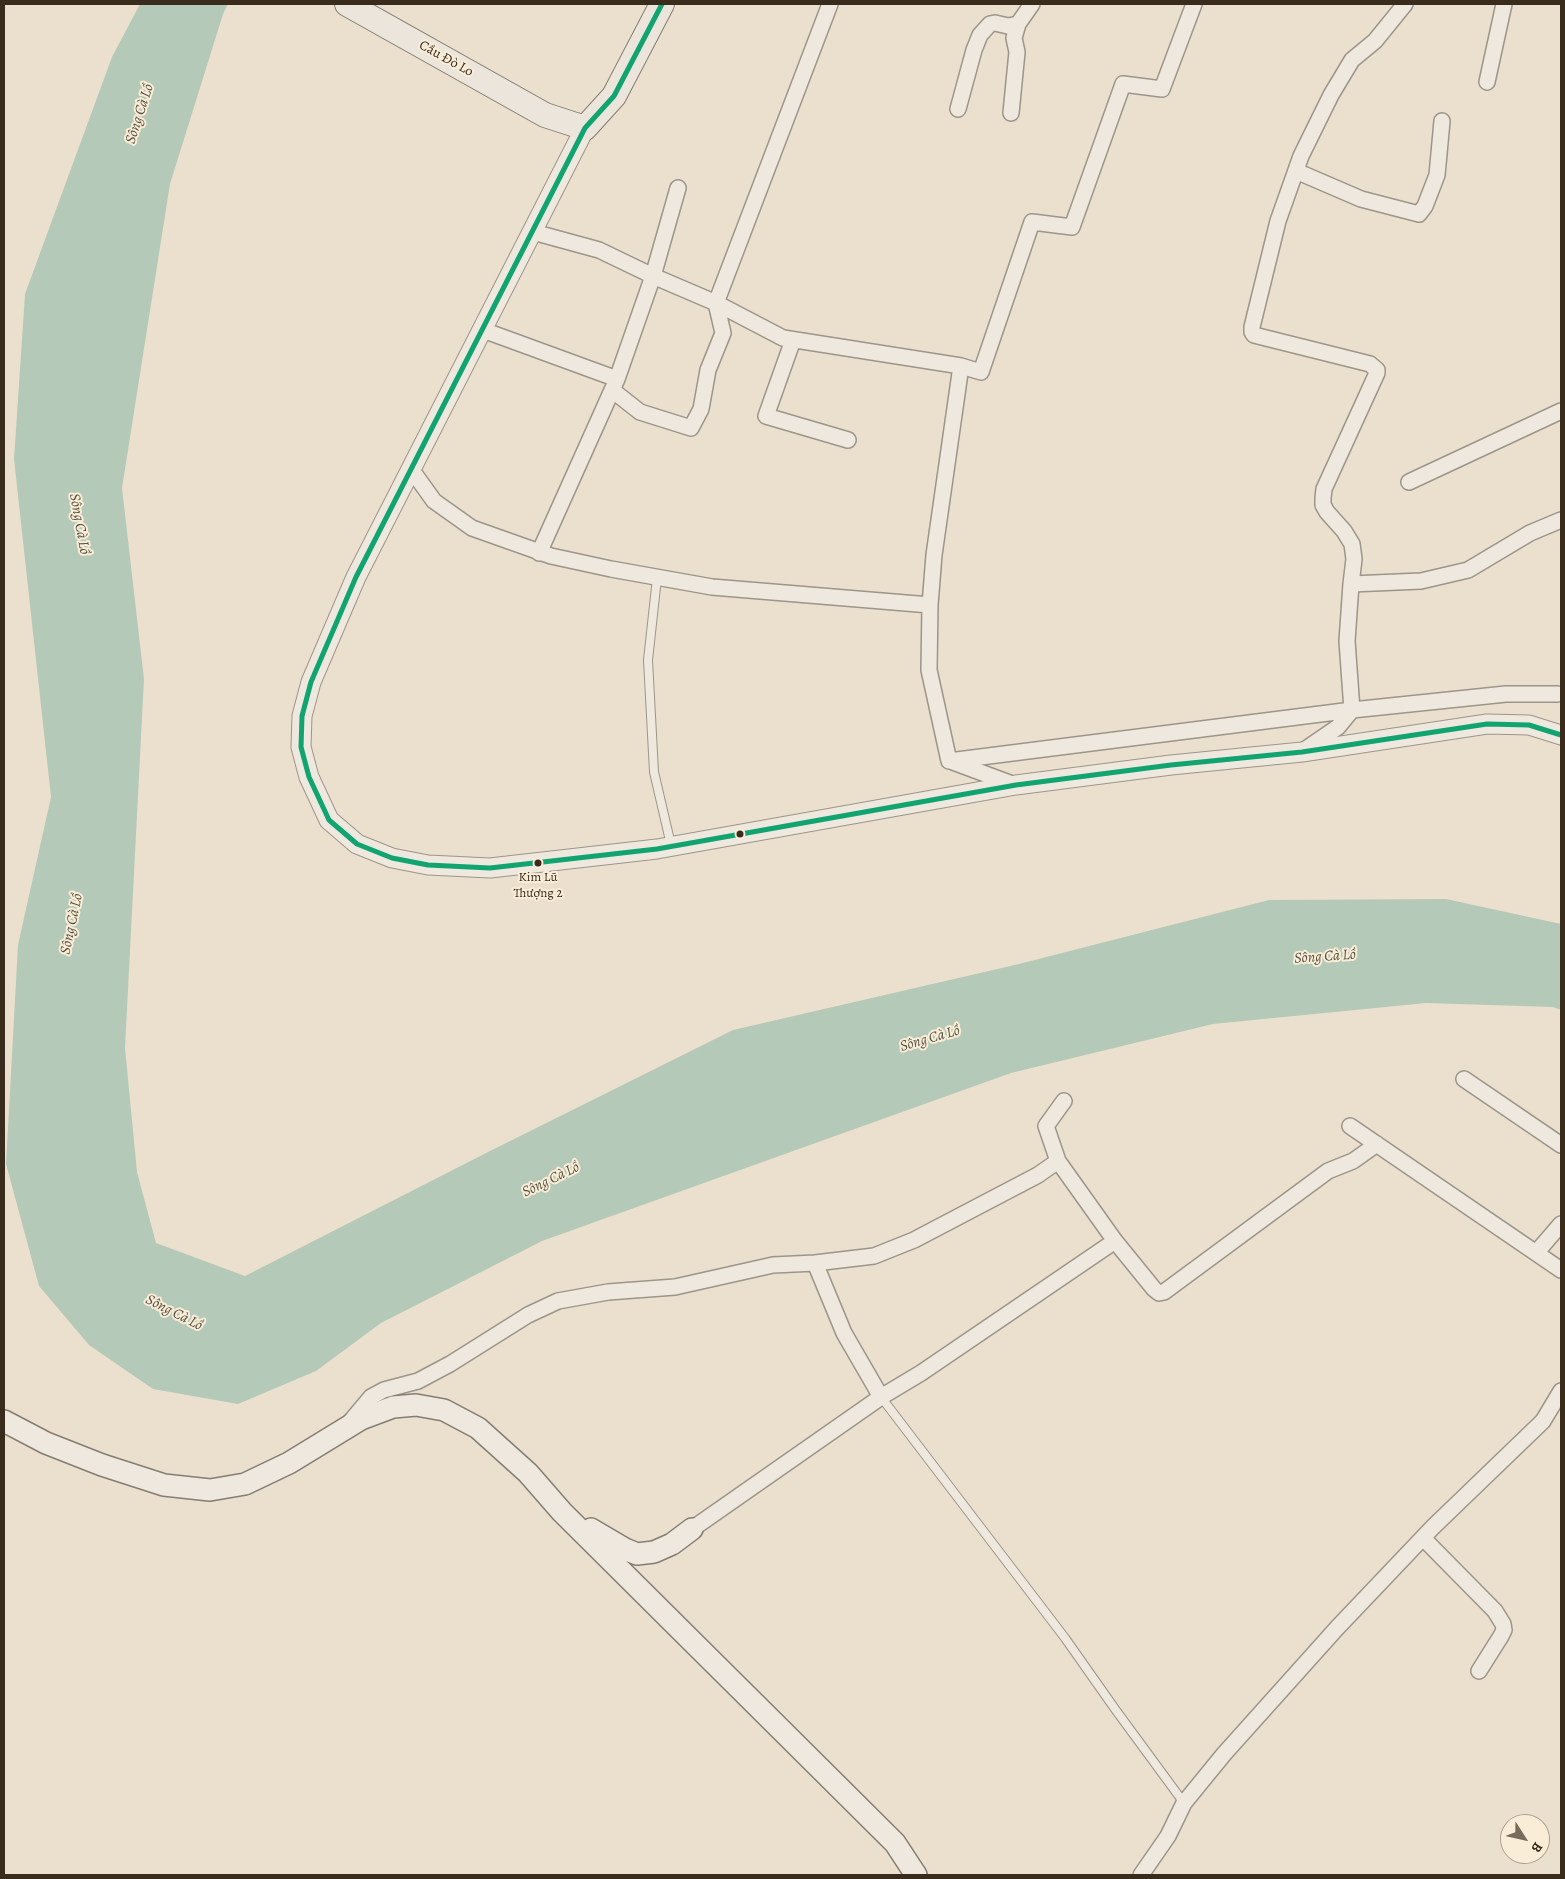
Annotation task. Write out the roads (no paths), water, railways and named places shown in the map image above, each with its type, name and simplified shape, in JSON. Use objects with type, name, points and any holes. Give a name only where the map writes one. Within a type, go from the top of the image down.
[{"type":"main road","name":"Cầu Đò Lo","points":[[347,4],[545,115],[585,128]]},
{"type":"main road","points":[[585,128],[614,96],[662,4]]},
{"type":"main road","points":[[4,1421],[46,1443],[102,1465],[164,1485],[210,1490],[245,1484],[289,1463],[361,1419],[393,1406],[416,1405],[444,1410],[478,1428],[528,1473],[562,1512],[895,1843],[916,1875]]},
{"type":"main road","points":[[562,1512],[625,1549],[637,1554],[654,1552],[672,1544],[692,1529]]},
{"type":"street","points":[[483,330],[614,385],[640,412],[691,428],[701,409],[708,370],[723,333],[716,303],[830,4]]},
{"type":"street","points":[[1011,113],[1017,52],[1014,38],[1018,24],[1032,4]]},
{"type":"street","points":[[533,232],[599,250],[716,303],[783,338],[961,366],[982,372],[1032,222],[1072,227],[1123,84],[1162,89],[1194,4]]},
{"type":"street","points":[[1302,752],[1338,727],[1352,710],[1347,641],[1354,559],[1352,544],[1323,505],[1324,489],[1377,370],[1370,364],[1254,335],[1252,332],[1254,315],[1278,221],[1301,156],[1352,60],[1375,41],[1406,4]]},
{"type":"street","points":[[1488,82],[1504,4]]},
{"type":"street","points":[[958,109],[980,35],[990,24],[995,23],[1008,26],[1018,24]]},
{"type":"street","points":[[1296,171],[1362,199],[1419,214],[1425,206],[1437,175],[1442,121]]},
{"type":"street","points":[[585,128],[356,577],[312,682],[302,716],[301,746],[307,770],[329,820],[357,844],[392,858],[428,865],[490,868],[671,846],[1016,785],[1171,765],[1302,752],[1487,724],[1529,725],[1561,735]]},
{"type":"street","points":[[539,553],[614,385],[653,276],[678,188]]},
{"type":"street","points":[[793,340],[766,416],[848,440]]},
{"type":"street","points":[[949,761],[929,670],[930,604],[934,555],[961,366]]},
{"type":"street","points":[[1408,482],[1561,411]]},
{"type":"street","points":[[411,469],[422,488],[434,501],[472,528],[539,553],[602,568],[712,587],[930,604]]},
{"type":"street","points":[[1351,584],[1421,581],[1468,570],[1530,533],[1561,520]]},
{"type":"street","points":[[949,761],[1352,710],[1506,694],[1558,694]]},
{"type":"street","points":[[949,761],[1016,785]]},
{"type":"street","points":[[1464,1079],[1561,1145]]},
{"type":"street","points":[[1064,1101],[1046,1126],[1058,1162],[1114,1241],[1154,1290],[1159,1293],[1164,1292],[1328,1171],[1353,1162],[1377,1144]]},
{"type":"street","points":[[1350,1126],[1561,1270]]},
{"type":"street","points":[[346,1428],[371,1397],[384,1390],[426,1377],[528,1315],[558,1301],[608,1292],[675,1287],[773,1265],[815,1263],[874,1256],[914,1240],[1038,1175],[1058,1162]]},
{"type":"street","points":[[1536,1253],[1561,1224]]},
{"type":"street","points":[[692,1529],[881,1397],[921,1373],[1114,1241]]},
{"type":"street","points":[[815,1263],[844,1334],[881,1397]]},
{"type":"street","points":[[1141,1875],[1168,1836],[1184,1802],[1224,1754],[1337,1628],[1423,1538],[1543,1421],[1561,1391]]},
{"type":"street","points":[[1423,1538],[1495,1611],[1503,1624],[1504,1630],[1501,1636],[1479,1671]]},
{"type":"street","points":[[895,1843],[927,1875]]},
{"type":"lane","points":[[657,578],[648,660],[654,772],[671,846]]},
{"type":"lane","points":[[881,1397],[1065,1638],[1184,1802]]},
{"type":"water","name":"Sông Cà Lồ","points":[[140,4],[228,4],[223,14],[170,184],[122,488],[144,679],[125,1048],[137,1172],[156,1243],[245,1276],[733,1030],[1019,964],[1269,900],[1446,899],[1561,924],[1561,1010],[1553,1007],[1426,1003],[1213,1024],[1011,1073],[542,1241],[381,1323],[316,1371],[238,1404],[153,1389],[89,1345],[39,1286],[6,1164],[18,945],[51,797],[14,459],[25,294],[112,57]]},
{"type":"place","name":"Kim Lũ Thượng 2","points":[[538,863]]}]
